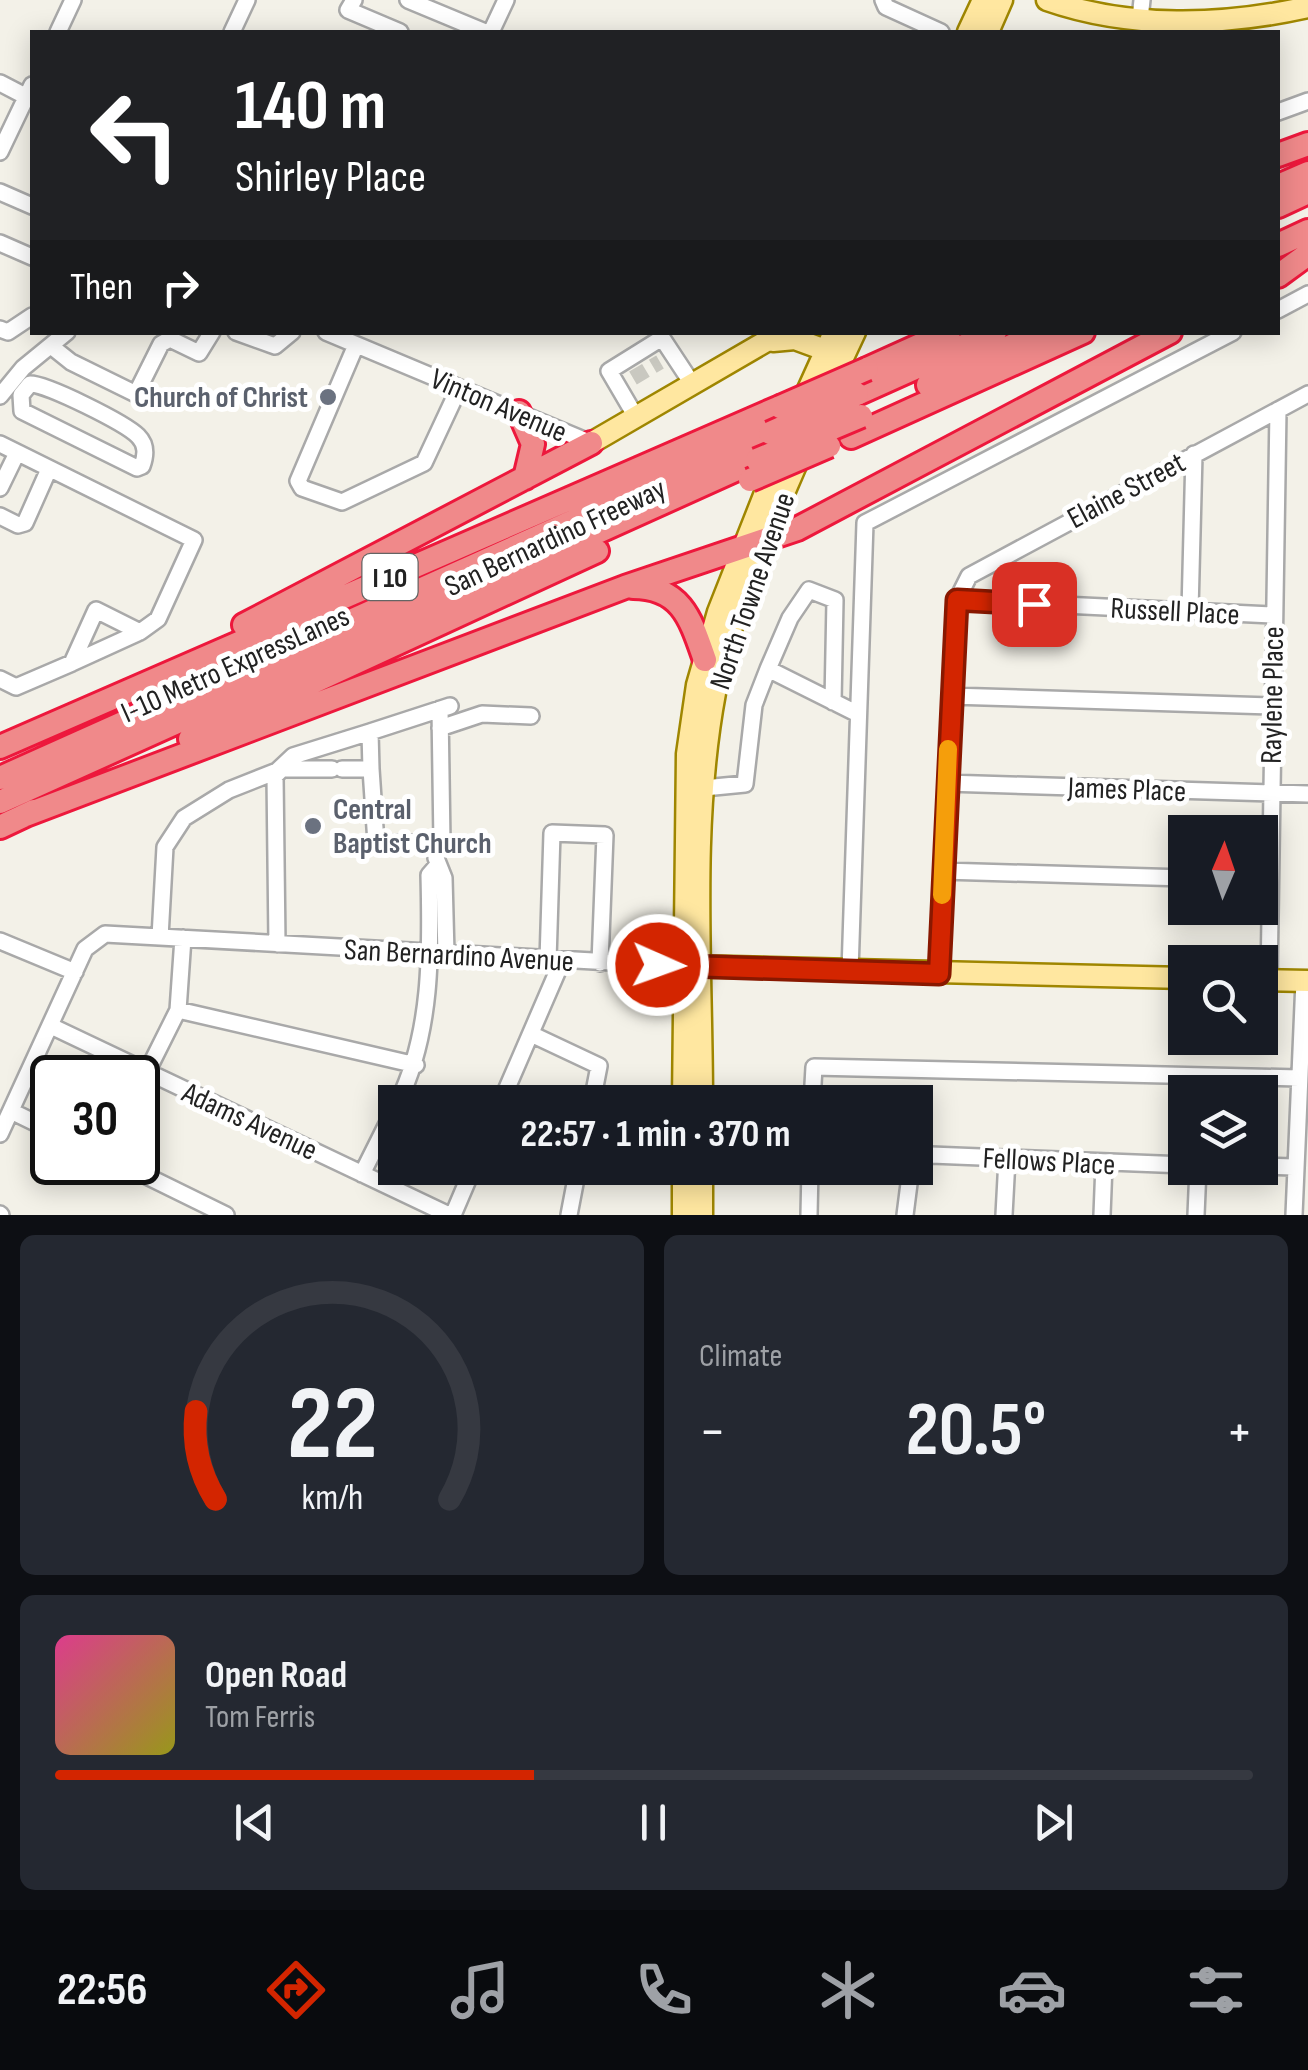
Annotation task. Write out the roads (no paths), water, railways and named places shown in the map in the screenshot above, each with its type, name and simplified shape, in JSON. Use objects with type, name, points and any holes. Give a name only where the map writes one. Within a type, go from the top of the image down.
[{"type":"highway","points":[[1280,154],[1308,144]]},
{"type":"highway","points":[[1280,185],[1308,173]]},
{"type":"highway","points":[[1280,205],[1308,192]]},
{"type":"highway","points":[[1280,227],[1308,214]]},
{"type":"highway","points":[[1280,244],[1308,231]]},
{"type":"highway","points":[[1280,275],[1308,254]]},
{"type":"highway","name":"San Bernardino Freeway","points":[[0,746],[942,335]]},
{"type":"highway","name":"I-10 Metro ExpressLanes","points":[[856,416],[990,335]]},
{"type":"highway","name":"I-10 Metro ExpressLanes","points":[[0,778],[770,433],[856,416],[1034,335]]},
{"type":"highway","name":"San Bernardino Freeway","points":[[0,827],[754,470],[856,416],[1075,335]]},
{"type":"highway","points":[[23,816],[625,587],[797,530],[1164,335]]},
{"type":"highway","points":[[519,412],[533,444],[525,478]]},
{"type":"highway","points":[[0,746],[371,561],[590,442]]},
{"type":"highway","name":"I-10 Metro ExpressLanes","points":[[0,802],[754,470]]},
{"type":"highway","points":[[625,587],[670,594],[692,622],[705,660]]},
{"type":"main road","points":[[969,30],[982,0]]},
{"type":"main road","points":[[989,30],[1002,0]]},
{"type":"main road","points":[[1047,0],[1103,23],[1141,10],[1177,27],[1308,7]]},
{"type":"main road","name":"Vinton Avenue","points":[[590,442],[778,337],[843,340]]},
{"type":"main road","name":"North Towne Avenue","points":[[701,1085],[692,966],[687,754],[705,660],[843,340]]},
{"type":"main road","name":"North Towne Avenue","points":[[684,1085],[704,788],[716,690],[752,545]]},
{"type":"main road","name":"San Bernardino Avenue","points":[[692,966],[1168,978]]},
{"type":"main road","points":[[1278,980],[1306,981]]},
{"type":"main road","points":[[683,1185],[683,1215]]},
{"type":"main road","points":[[702,1185],[702,1215]]},
{"type":"street","points":[[59,30],[73,0]]},
{"type":"street","points":[[233,30],[248,0]]},
{"type":"street","points":[[408,0],[483,30]]},
{"type":"street","points":[[489,30],[506,0]]},
{"type":"street","points":[[884,0],[886,7],[937,30]]},
{"type":"street","points":[[351,5],[396,30]]},
{"type":"street","points":[[0,83],[30,91],[0,152]]},
{"type":"street","points":[[1280,111],[1308,100]]},
{"type":"street","points":[[0,192],[30,205]]},
{"type":"street","points":[[0,243],[30,256]]},
{"type":"street","points":[[1280,309],[1308,294]]},
{"type":"street","points":[[0,329],[8,332],[30,317]]},
{"type":"street","points":[[0,396],[23,368],[64,335]]},
{"type":"street","points":[[127,428],[136,394],[161,344],[170,339],[198,352],[210,335]]},
{"type":"street","points":[[244,335],[274,346],[288,335]]},
{"type":"street","name":"Vinton Avenue","points":[[333,335],[590,442]]},
{"type":"street","points":[[850,971],[865,523],[1228,335]]},
{"type":"street","points":[[636,417],[624,386],[609,371],[662,338],[666,358],[693,386]]},
{"type":"street","points":[[356,345],[306,453],[298,481],[302,488],[342,502],[424,463],[459,388]]},
{"type":"street","points":[[51,346],[71,362],[136,394]]},
{"type":"street","points":[[36,384],[127,428],[141,438],[146,450],[142,466],[22,411],[21,395],[36,384]]},
{"type":"street","name":"Elaine Street","points":[[957,600],[969,576],[990,562],[1308,394]]},
{"type":"street","name":"Raylene Place","points":[[1268,815],[1278,410]]},
{"type":"street","points":[[0,444],[194,540],[158,619],[140,632],[16,686],[0,679]]},
{"type":"street","points":[[0,488],[17,453]]},
{"type":"street","points":[[1190,611],[1194,454]]},
{"type":"street","points":[[0,516],[18,525],[25,523],[49,469]]},
{"type":"street","points":[[704,788],[745,784],[754,704],[790,618],[809,590],[835,600],[834,702]]},
{"type":"street","points":[[939,974],[957,600]]},
{"type":"street","name":"Russell Place","points":[[957,600],[1274,615]]},
{"type":"street","points":[[72,663],[96,610],[140,632]]},
{"type":"street","points":[[768,669],[858,714]]},
{"type":"street","points":[[951,696],[1271,706]]},
{"type":"street","points":[[160,937],[165,847],[173,830],[202,805],[277,771],[292,756],[445,707],[440,728],[442,844],[376,843],[370,732]]},
{"type":"street","points":[[440,728],[482,714],[532,716]]},
{"type":"street","points":[[277,771],[371,768]]},
{"type":"street","points":[[277,771],[277,944]]},
{"type":"street","name":"James Place","points":[[946,783],[1308,794]]},
{"type":"street","points":[[508,1085],[531,1034],[555,961],[552,833],[606,835],[600,962]]},
{"type":"street","points":[[406,1085],[416,1065],[438,954],[429,876],[436,867],[435,844]]},
{"type":"street","points":[[943,871],[1168,878]]},
{"type":"street","name":"San Bernardino Avenue","points":[[75,972],[94,939],[104,934],[692,966]]},
{"type":"street","points":[[156,1055],[178,1010],[183,938]]},
{"type":"street","points":[[0,942],[75,972],[0,1134]]},
{"type":"street","points":[[1294,1215],[1298,1078],[1306,981]]},
{"type":"street","points":[[178,1010],[416,1065]]},
{"type":"street","name":"Adams Avenue","points":[[51,1026],[112,1055]]},
{"type":"street","points":[[531,1034],[599,1066],[595,1085]]},
{"type":"street","points":[[813,1085],[814,1067],[1298,1078]]},
{"type":"street","name":"Adams Avenue","points":[[160,1078],[451,1215]]},
{"type":"street","points":[[11,1111],[30,1120]]},
{"type":"street","points":[[362,1174],[378,1142]]},
{"type":"street","name":"Fellows Place","points":[[933,1155],[1168,1165]]},
{"type":"street","points":[[1004,1215],[1007,1159]]},
{"type":"street","points":[[1102,1215],[1104,1164]]},
{"type":"street","points":[[1278,1167],[1294,1167]]},
{"type":"street","points":[[160,1183],[226,1215]]},
{"type":"street","points":[[451,1215],[465,1185]]},
{"type":"street","points":[[569,1215],[575,1185]]},
{"type":"street","points":[[809,1215],[810,1185]]},
{"type":"street","points":[[905,1215],[908,1185]]},
{"type":"street","points":[[1196,1215],[1197,1185]]},
{"type":"tunnel","points":[[633,378],[660,362]]},
{"type":"place","name":"Church of Christ","points":[[328,397]]},
{"type":"place","name":"Central Baptist Church","points":[[313,826]]}]
